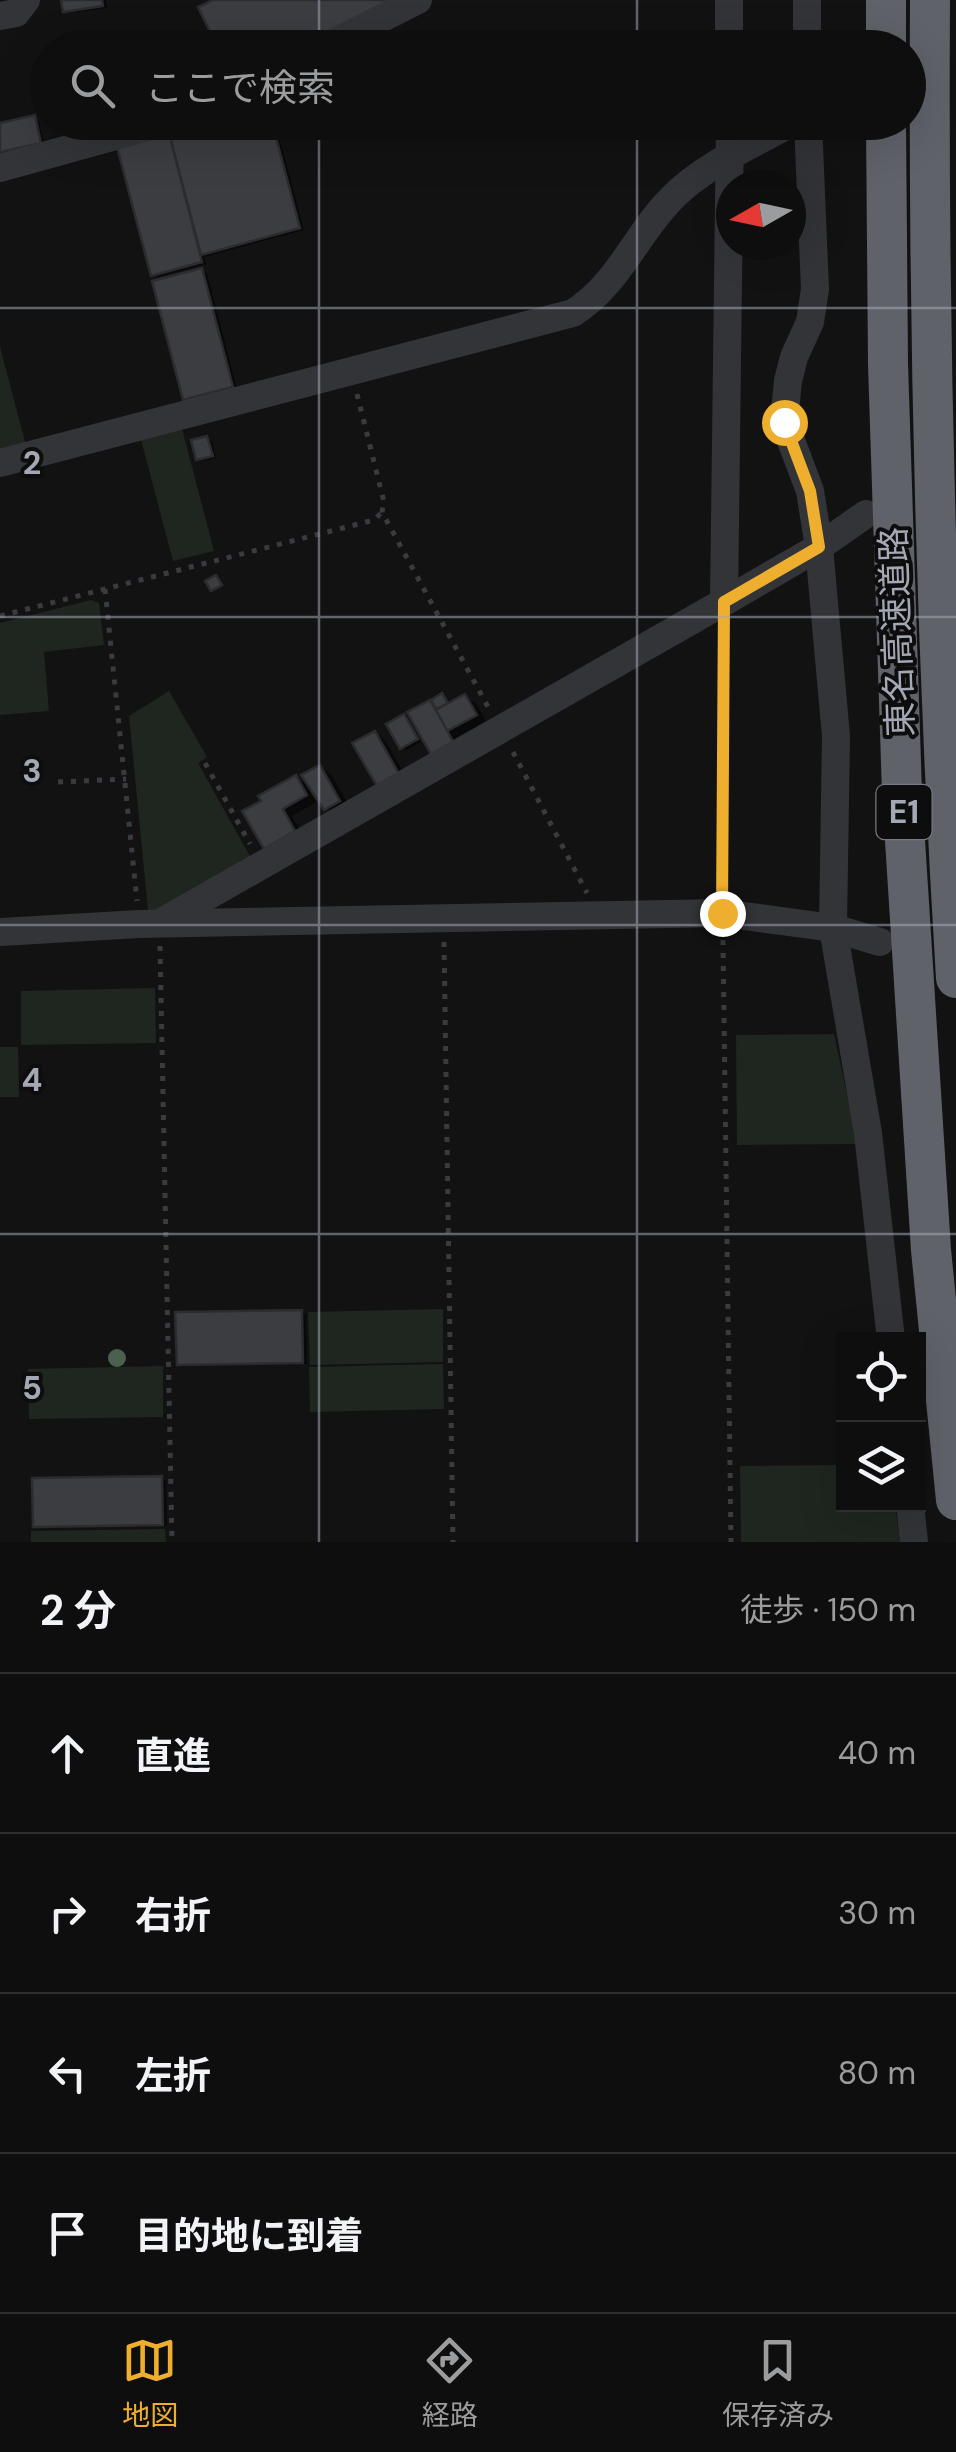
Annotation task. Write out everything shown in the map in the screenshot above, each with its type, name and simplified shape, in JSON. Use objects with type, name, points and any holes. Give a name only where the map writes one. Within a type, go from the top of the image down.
[{"type":"highway","points":[[886,0],[886,30]]},
{"type":"highway","name":"東名高速道路","points":[[930,0],[931,364],[956,978]]},
{"type":"highway","name":"東名高速道路","points":[[886,140],[888,364],[902,793],[930,1250],[956,1500]]},
{"type":"street","points":[[0,16],[16,13],[26,0]]},
{"type":"street","points":[[358,30],[418,0]]},
{"type":"street","points":[[729,0],[729,30]]},
{"type":"street","points":[[807,0],[807,30]]},
{"type":"street","points":[[0,168],[101,140]]},
{"type":"street","points":[[724,602],[730,140]]},
{"type":"street","points":[[0,463],[574,313],[604,289],[674,196],[762,140]]},
{"type":"street","points":[[809,140],[814,289],[810,322],[794,356],[788,381],[784,422],[810,491],[819,547],[836,736],[833,928],[868,1133],[890,1332]]},
{"type":"street","points":[[149,924],[724,602],[819,547],[866,514]]},
{"type":"street","points":[[0,932],[149,924],[722,913],[833,928],[880,942]]},
{"type":"street","points":[[911,1512],[914,1542]]},
{"type":"path","points":[[0,616],[374,520],[382,512],[384,502],[351,372]]},
{"type":"path","points":[[382,512],[599,916]]},
{"type":"path","points":[[105,589],[126,779],[149,924],[172,1542]]},
{"type":"path","points":[[724,602],[722,913],[731,1542]]},
{"type":"path","points":[[205,762],[261,864]]},
{"type":"path","points":[[58,782],[126,779]]},
{"type":"path","points":[[444,919],[454,1542]]},
{"type":"shaded area","points":[[0,347],[27,449],[0,456]]},
{"type":"shaded area","points":[[180,421],[214,551],[173,561],[139,432]]},
{"type":"shaded area","points":[[91,600],[99,603],[104,645],[44,652],[49,711],[0,715],[0,623]]},
{"type":"shaded area","points":[[169,691],[207,757],[198,763],[251,858],[152,915],[148,910],[129,716]]},
{"type":"shaded area","points":[[155,988],[156,1043],[21,1045],[21,991]]},
{"type":"shaded area","points":[[834,1034],[858,1144],[737,1145],[736,1035]]},
{"type":"shaded area","points":[[0,1047],[18,1047],[19,1097],[0,1097]]},
{"type":"shaded area","points":[[443,1309],[443,1362],[310,1365],[308,1312]]},
{"type":"shaded area","points":[[443,1364],[444,1409],[310,1412],[309,1367]]},
{"type":"shaded area","points":[[163,1366],[163,1417],[29,1419],[28,1369]]},
{"type":"shaded area","points":[[836,1465],[836,1512],[896,1512],[900,1542],[741,1542],[740,1466]]},
{"type":"shaded area","points":[[165,1529],[166,1542],[31,1542],[31,1531]]},
{"type":"building","points":[[61,0],[102,0],[103,6],[63,12]]},
{"type":"building","points":[[213,0],[399,0],[336,30],[209,30],[198,7]]},
{"type":"building","points":[[30,116],[30,140],[41,143],[0,152],[0,123]]},
{"type":"building","points":[[143,140],[171,140],[202,262],[151,276],[117,147]]},
{"type":"building","points":[[171,140],[277,140],[300,228],[201,255]]},
{"type":"building","points":[[202,268],[233,387],[183,400],[152,281]]},
{"type":"building","points":[[207,436],[213,456],[196,460],[191,440]]},
{"type":"building","points":[[216,575],[222,585],[211,591],[205,581]]},
{"type":"building","points":[[442,693],[448,703],[436,709],[431,700]]},
{"type":"building","points":[[465,694],[477,715],[447,731],[436,710]]},
{"type":"building","points":[[430,700],[454,743],[432,756],[407,712]]},
{"type":"building","points":[[404,714],[418,739],[400,749],[386,724]]},
{"type":"building","points":[[375,731],[399,774],[377,786],[352,743]]},
{"type":"building","points":[[320,765],[340,801],[324,810],[301,775]]},
{"type":"building","points":[[296,775],[307,795],[283,809],[295,831],[264,849],[242,811],[261,801],[258,796]]},
{"type":"building","points":[[302,1310],[303,1363],[177,1365],[175,1312]]},
{"type":"building","points":[[162,1476],[163,1525],[33,1527],[32,1478]]},
{"type":"route","points":[[722,913],[724,602],[819,547],[810,491],[784,422]]}]
